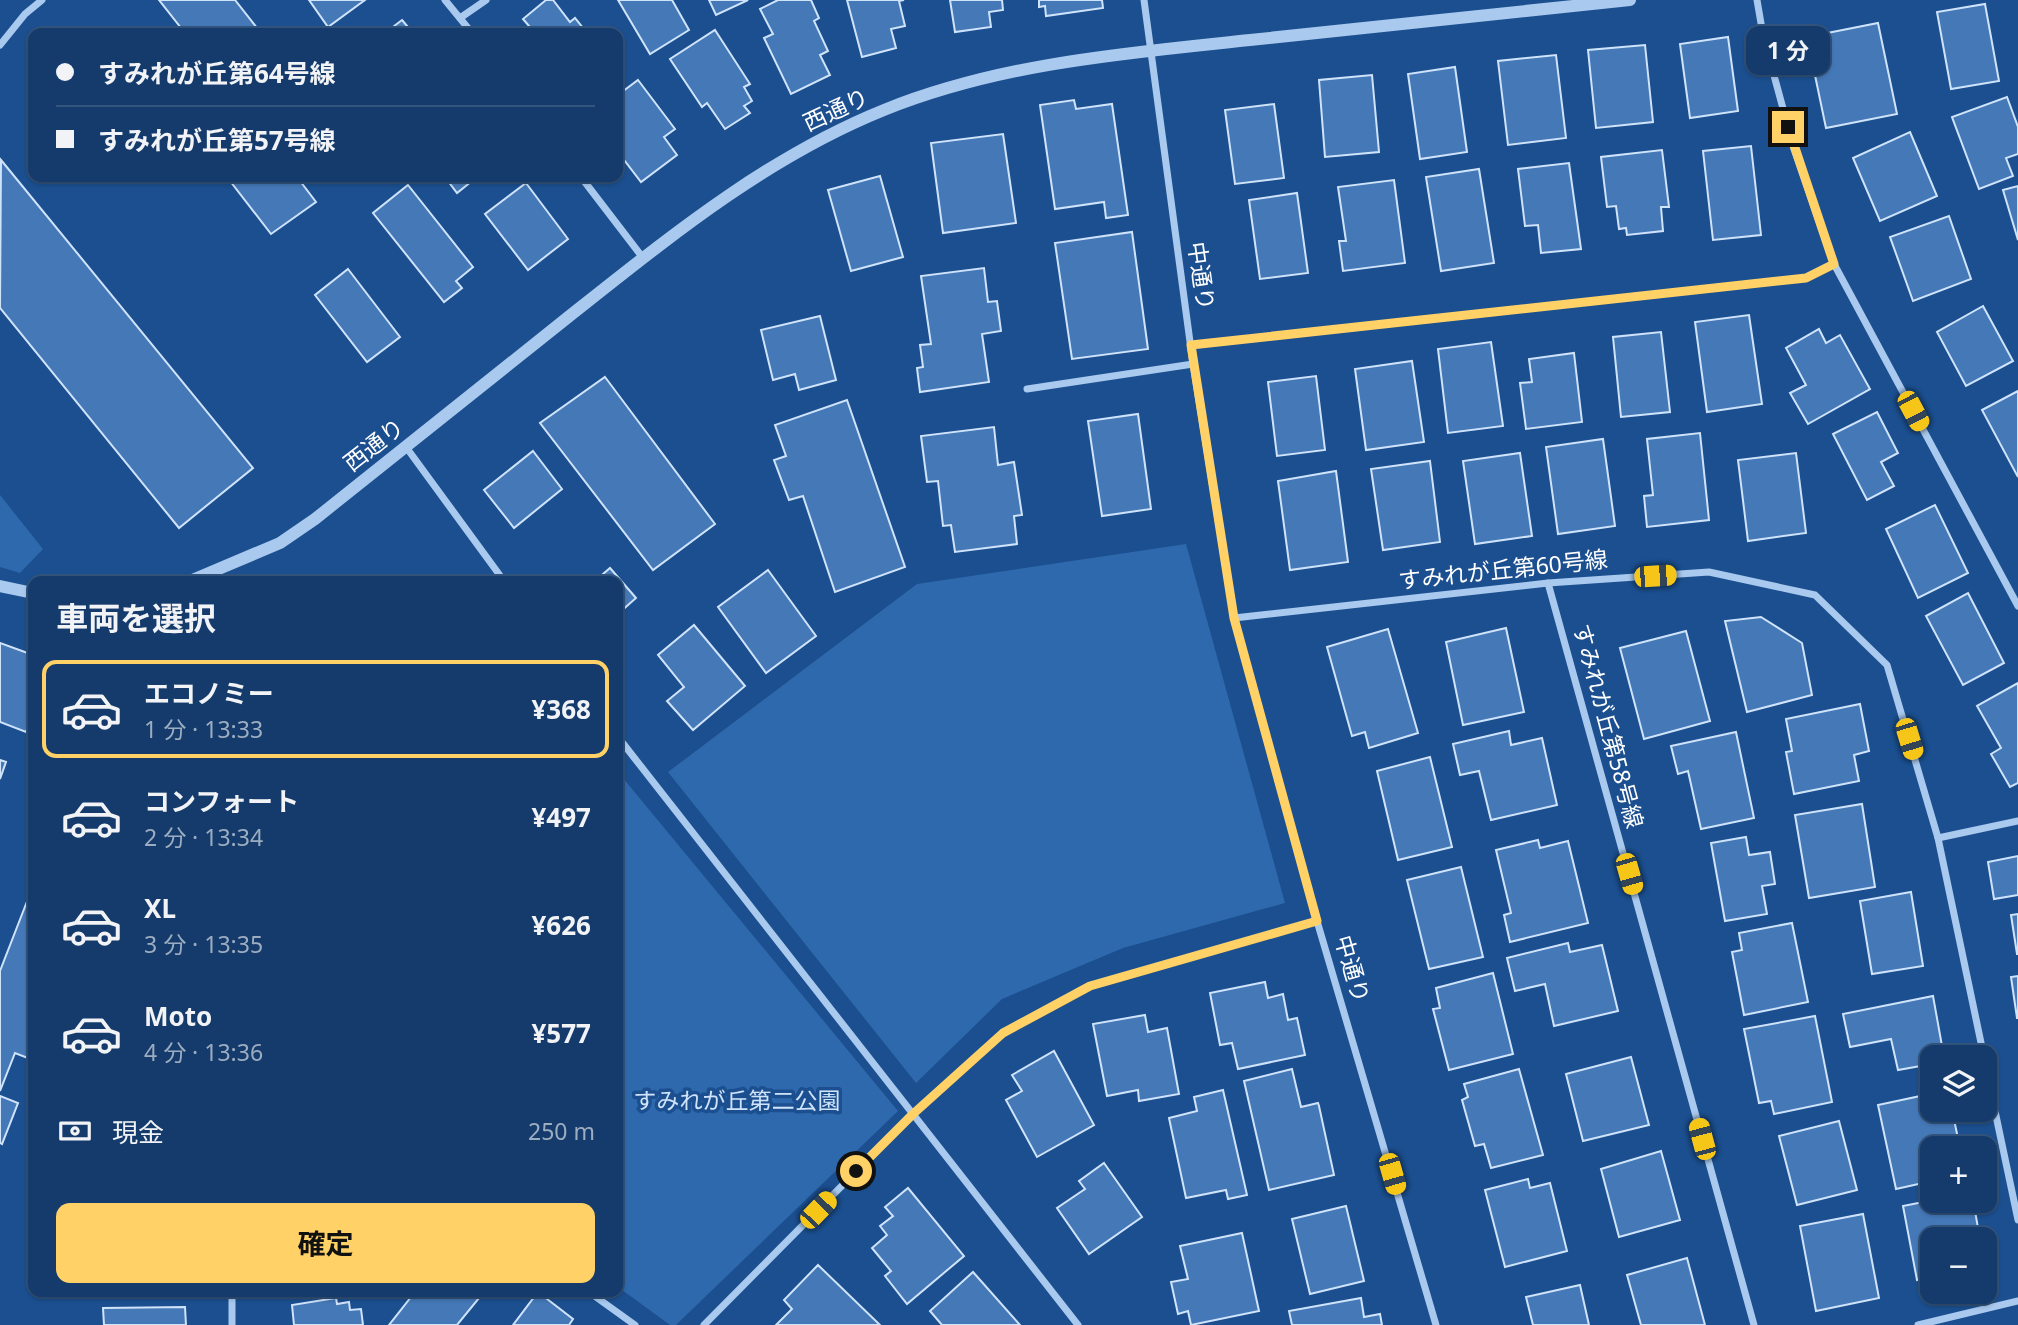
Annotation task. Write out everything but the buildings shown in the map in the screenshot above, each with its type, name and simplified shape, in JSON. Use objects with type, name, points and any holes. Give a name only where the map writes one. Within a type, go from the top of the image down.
[{"type":"street","points":[[0,45],[25,14],[42,0]]},
{"type":"street","points":[[445,0],[468,28]]},
{"type":"street","points":[[460,18],[486,0]]},
{"type":"street","name":"中通り","points":[[1144,0],[1191,345],[1234,618],[1317,921],[1436,1325]]},
{"type":"street","name":"西通り","points":[[202,576],[280,543],[738,186],[809,145],[885,110],[969,81],[1044,66],[1150,51],[1630,0]]},
{"type":"street","points":[[1757,0],[1794,149],[1834,264],[2018,606]]},
{"type":"street","points":[[585,182],[643,258]]},
{"type":"street","points":[[1191,345],[1806,278],[1834,264]]},
{"type":"street","points":[[1027,389],[1194,364]]},
{"type":"street","points":[[406,447],[500,576]]},
{"type":"street","name":"すみれが丘第60号線","points":[[1234,618],[1548,583],[1709,572],[1815,595],[1887,665],[1938,838],[1981,1045]]},
{"type":"street","name":"すみれが丘第58号線","points":[[1548,583],[1754,1325]]},
{"type":"street","points":[[0,586],[28,592]]},
{"type":"street","points":[[623,743],[1078,1325]]},
{"type":"street","points":[[1938,838],[2018,821]]},
{"type":"street","points":[[704,1325],[913,1114],[1003,1033],[1090,986],[1317,921]]},
{"type":"street","name":"すみれが丘第60号線","points":[[1997,1120],[2018,1220]]},
{"type":"street","points":[[232,1297],[232,1325]]},
{"type":"street","points":[[596,1297],[635,1325]]},
{"type":"street","points":[[1918,1325],[2018,1301]]},
{"type":"green space","points":[[0,495],[43,549],[20,573],[0,567]]},
{"type":"green space","points":[[1186,544],[1285,903],[1123,948],[1002,999],[916,1083],[668,772],[917,584]]},
{"type":"green space","name":"すみれが丘第二公園","points":[[623,778],[898,1111],[676,1325],[670,1325],[623,1291]]},
{"type":"route","points":[[856,1171],[913,1114],[1003,1033],[1090,986],[1317,921],[1234,618],[1191,345],[1806,278],[1834,264],[1788,127]]}]
